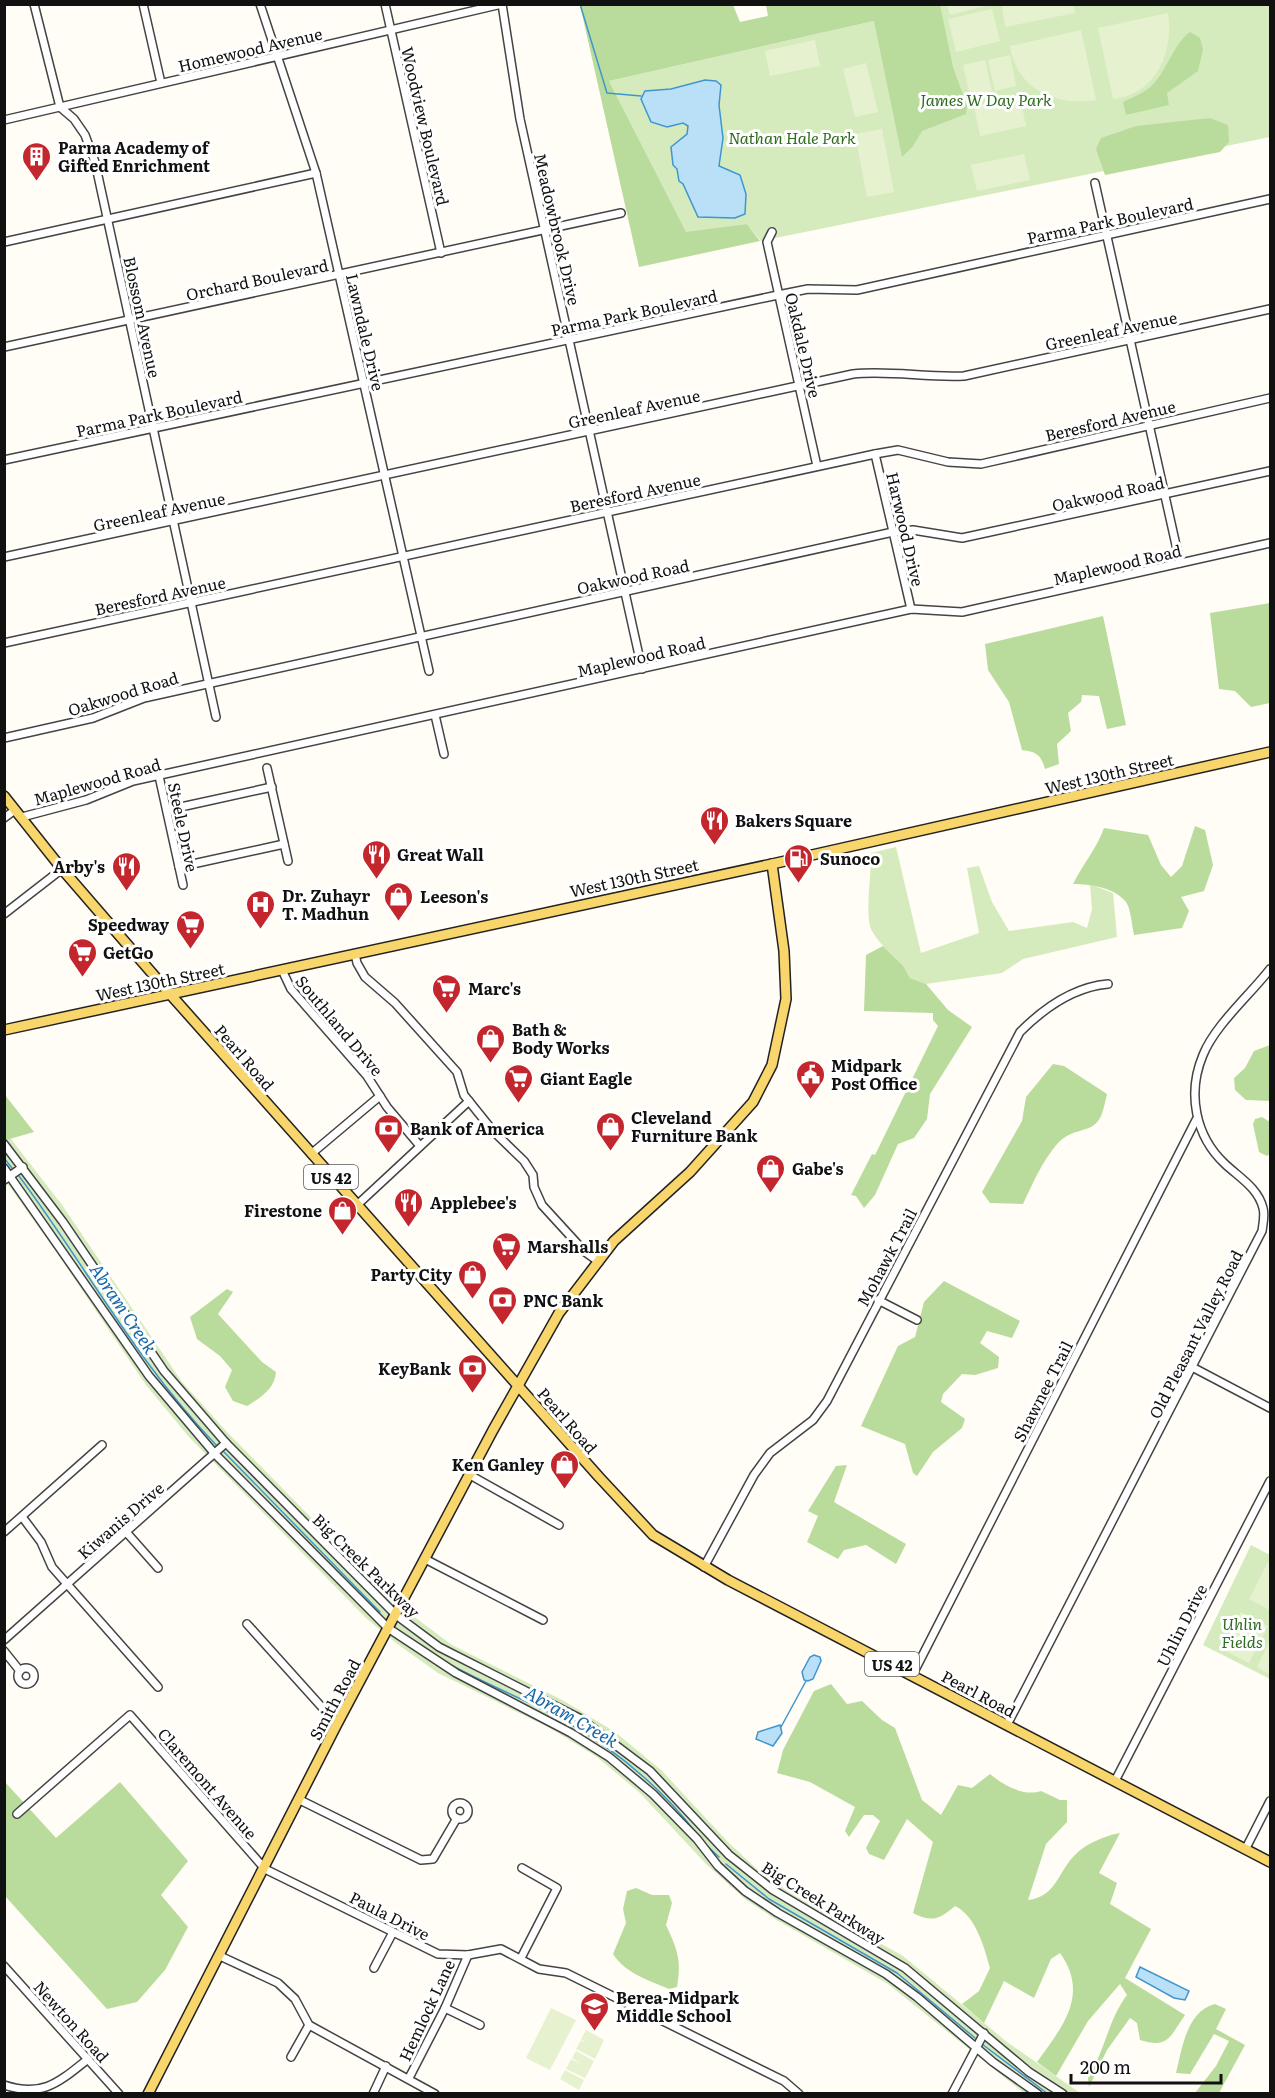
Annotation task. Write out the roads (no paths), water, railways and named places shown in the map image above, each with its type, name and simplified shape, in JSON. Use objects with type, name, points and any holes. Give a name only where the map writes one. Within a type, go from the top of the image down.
[{"type":"main road","name":"West 130th Street","points":[[4,1030],[772,864],[1270,752]]},
{"type":"main road","name":"Pearl Road","points":[[4,796],[62,869],[310,1154],[653,1535],[704,1567],[1270,1862]]},
{"type":"main road","name":"Smith Road","points":[[147,2094],[265,1869],[337,1724],[517,1385],[555,1323],[560,1320],[571,1298],[614,1241],[690,1172],[697,1161],[753,1102],[772,1065],[786,999],[772,864]]},
{"type":"street","name":"Blossom Avenue","points":[[34,4],[60,107],[74,119],[85,135],[94,162],[216,717]]},
{"type":"street","points":[[143,4],[161,83]]},
{"type":"street","name":"Lawndale Drive","points":[[260,4],[316,173],[429,671]]},
{"type":"street","name":"Woodview Boulevard","points":[[385,4],[441,253]]},
{"type":"street","name":"Homewood Avenue","points":[[4,120],[502,4]]},
{"type":"street","name":"Meadowbrook Drive","points":[[502,4],[520,119],[642,669]]},
{"type":"street","points":[[4,242],[316,173]]},
{"type":"street","points":[[1095,183],[1180,563]]},
{"type":"street","name":"Parma Park Boulevard","points":[[4,460],[808,289],[858,290],[1270,199]]},
{"type":"street","name":"Orchard Boulevard","points":[[4,347],[621,213]]},
{"type":"street","name":"Oakdale Drive","points":[[772,232],[767,242],[801,386],[817,466]]},
{"type":"street","name":"Greenleaf Avenue","points":[[4,557],[173,523],[853,374],[881,371],[923,377],[964,376],[1270,309]]},
{"type":"street","name":"Beresford Avenue","points":[[4,643],[875,454],[898,450],[948,462],[981,464],[1270,398]]},
{"type":"street","name":"Harwood Drive","points":[[875,454],[911,609]]},
{"type":"street","name":"Oakwood Road","points":[[4,738],[93,718],[144,698],[208,683],[893,532],[913,530],[962,538],[1270,471]]},
{"type":"street","name":"Maplewood Road","points":[[18,814],[86,800],[133,781],[911,609],[962,612],[1270,543]]},
{"type":"street","points":[[435,715],[444,753]]},
{"type":"street","points":[[267,768],[288,861]]},
{"type":"street","name":"Steele Drive","points":[[159,776],[183,885]]},
{"type":"street","points":[[167,810],[272,788]]},
{"type":"street","points":[[4,819],[18,814]]},
{"type":"street","points":[[179,867],[284,844]]},
{"type":"street","points":[[4,914],[62,869]]},
{"type":"street","points":[[355,954],[365,977],[410,1019],[457,1072],[462,1090],[469,1101],[533,1175],[534,1187],[542,1205],[585,1252],[599,1262]]},
{"type":"street","points":[[1196,1120],[1196,1080],[1203,1054],[1218,1031],[1270,969]]},
{"type":"street","name":"Southland Drive","points":[[282,970],[291,989],[368,1076],[380,1096],[420,1146]]},
{"type":"street","name":"Mohawk Trail","points":[[704,1567],[754,1475],[770,1453],[813,1420],[826,1401],[1020,1032],[1050,1004],[1094,985],[1108,984]]},
{"type":"street","name":"Southland Drive","points":[[310,1154],[380,1096]]},
{"type":"street","points":[[356,1206],[469,1101]]},
{"type":"street","name":"Old Pleasant Valley Road","points":[[1007,1725],[1194,1368],[1262,1231],[1264,1210],[1247,1182],[1223,1163],[1196,1120]]},
{"type":"street","name":"Shawnee Trail","points":[[913,1674],[1196,1120]]},
{"type":"street","name":"Big Creek Parkway","points":[[4,1144],[23,1167],[164,1371],[226,1443],[396,1615],[440,1647],[581,1719],[650,1771],[729,1856],[773,1890],[905,1968],[1029,2072],[1063,2094]]},
{"type":"street","points":[[8,1178],[23,1167]]},
{"type":"street","name":"Big Creek Parkway","points":[[4,1168],[8,1178],[148,1376],[215,1454],[388,1629],[456,1672],[571,1733],[609,1757],[674,1815],[718,1866],[745,1891],[778,1913],[900,1984],[976,2047],[1038,2094]]},
{"type":"street","points":[[878,1300],[917,1320]]},
{"type":"street","points":[[1194,1368],[1270,1407]]},
{"type":"street","name":"Kiwanis Drive","points":[[6,1637],[127,1533],[226,1443]]},
{"type":"street","points":[[4,1532],[23,1518],[102,1445]]},
{"type":"street","points":[[470,1475],[559,1525]]},
{"type":"street","name":"Uhlin Drive","points":[[1115,1780],[1270,1481]]},
{"type":"street","points":[[23,1518],[41,1542],[52,1567],[158,1687]]},
{"type":"street","points":[[127,1533],[158,1568]]},
{"type":"street","points":[[425,1558],[543,1620]]},
{"type":"street","points":[[247,1624],[337,1724]]},
{"type":"street","points":[[4,1651],[20,1671]]},
{"type":"street","points":[[4,1659],[14,1664]]},
{"type":"street","name":"Claremont Avenue","points":[[17,1814],[130,1715],[265,1869]]},
{"type":"street","points":[[301,1798],[421,1860],[433,1859],[457,1818]]},
{"type":"street","points":[[1245,1848],[1270,1801]]},
{"type":"street","points":[[718,1866],[729,1856]]},
{"type":"street","points":[[521,1958],[557,1888],[522,1868]]},
{"type":"street","name":"Paula Drive","points":[[265,1869],[310,1893],[335,1902],[392,1934],[438,1954],[468,1954],[501,1949],[539,1969],[566,1973],[784,2081],[799,2094]]},
{"type":"street","points":[[374,1968],[392,1934]]},
{"type":"street","name":"Hemlock Lane","points":[[409,2078],[445,2008],[468,1954]]},
{"type":"street","points":[[220,1956],[278,1983],[295,1999],[309,2025],[435,2094]]},
{"type":"street","name":"Newton Road","points":[[4,1966],[119,2094]]},
{"type":"street","points":[[445,2008],[480,2025]]},
{"type":"street","points":[[291,2057],[309,2025]]},
{"type":"street","points":[[952,2094],[984,2033]]},
{"type":"street","points":[[4,2085],[18,2092],[36,2093],[51,2089],[88,2059]]},
{"type":"street","points":[[373,2094],[386,2066]]},
{"type":"water","points":[[705,80],[716,81],[721,85],[719,105],[723,138],[719,166],[740,175],[746,194],[745,214],[735,218],[698,217],[683,184],[679,181],[677,169],[673,165],[671,147],[687,134],[688,126],[683,123],[667,127],[651,122],[641,99],[645,91],[671,89]]},
{"type":"water","points":[[814,1655],[820,1657],[821,1661],[813,1679],[804,1680],[802,1672],[810,1657]]},
{"type":"water","points":[[780,1725],[782,1733],[773,1746],[756,1739],[758,1732]]},
{"type":"water","points":[[1140,1967],[1189,1991],[1185,2000],[1174,1998],[1136,1977]]},
{"type":"waterway","points":[[580,4],[607,93],[641,96]]},
{"type":"waterway","name":"Abram Creek","points":[[4,1158],[12,1168]]},
{"type":"waterway","name":"Abram Creek","points":[[19,1176],[138,1349],[163,1383],[218,1447]]},
{"type":"waterway","name":"Abram Creek","points":[[224,1452],[380,1612]]},
{"type":"waterway","name":"Abram Creek","points":[[451,1665],[558,1717],[616,1754],[651,1784],[683,1816],[697,1834]]},
{"type":"waterway","points":[[781,1727],[806,1681]]},
{"type":"waterway","name":"Abram Creek","points":[[704,1843],[719,1857]]},
{"type":"waterway","name":"Abram Creek","points":[[726,1864],[769,1899],[897,1973],[975,2038]]},
{"type":"waterway","name":"Abram Creek","points":[[982,2044],[1048,2094]]},
{"type":"place","name":"Parma Academy of Gifted Enrichment","points":[[37,182]]},
{"type":"place","name":"Bakers Square","points":[[714,846]]},
{"type":"place","name":"Great Wall","points":[[376,880]]},
{"type":"place","name":"Sunoco","points":[[799,884]]},
{"type":"place","name":"Arby's","points":[[126,892]]},
{"type":"place","name":"Leeson's","points":[[399,922]]},
{"type":"place","name":"Dr. Zuhayr T. Madhun","points":[[261,930]]},
{"type":"place","name":"Speedway","points":[[190,950]]},
{"type":"place","name":"GetGo","points":[[82,978]]},
{"type":"place","name":"Marc's","points":[[447,1014]]},
{"type":"place","name":"Bath & Body Works","points":[[491,1064]]},
{"type":"place","name":"Midpark Post Office","points":[[810,1100]]},
{"type":"place","name":"Giant Eagle","points":[[519,1104]]},
{"type":"place","name":"Cleveland Furniture Bank","points":[[610,1152]]},
{"type":"place","name":"Bank of America","points":[[389,1154]]},
{"type":"place","name":"Gabe's","points":[[771,1194]]},
{"type":"place","name":"Applebee's","points":[[409,1228]]},
{"type":"place","name":"Firestone","points":[[343,1236]]},
{"type":"place","name":"Marshalls","points":[[506,1272]]},
{"type":"place","name":"Party City","points":[[473,1300]]},
{"type":"place","name":"PNC Bank","points":[[502,1326]]},
{"type":"place","name":"KeyBank","points":[[472,1394]]},
{"type":"place","name":"Ken Ganley","points":[[565,1490]]},
{"type":"place","name":"Berea-Midpark Middle School","points":[[595,2032]]},
{"type":"park label","name":"James W Day Park","points":[[986,99]]},
{"type":"park label","name":"Nathan Hale Park","points":[[792,137]]},
{"type":"park label","name":"Uhlin Fields","points":[[1242,1632]]}]
